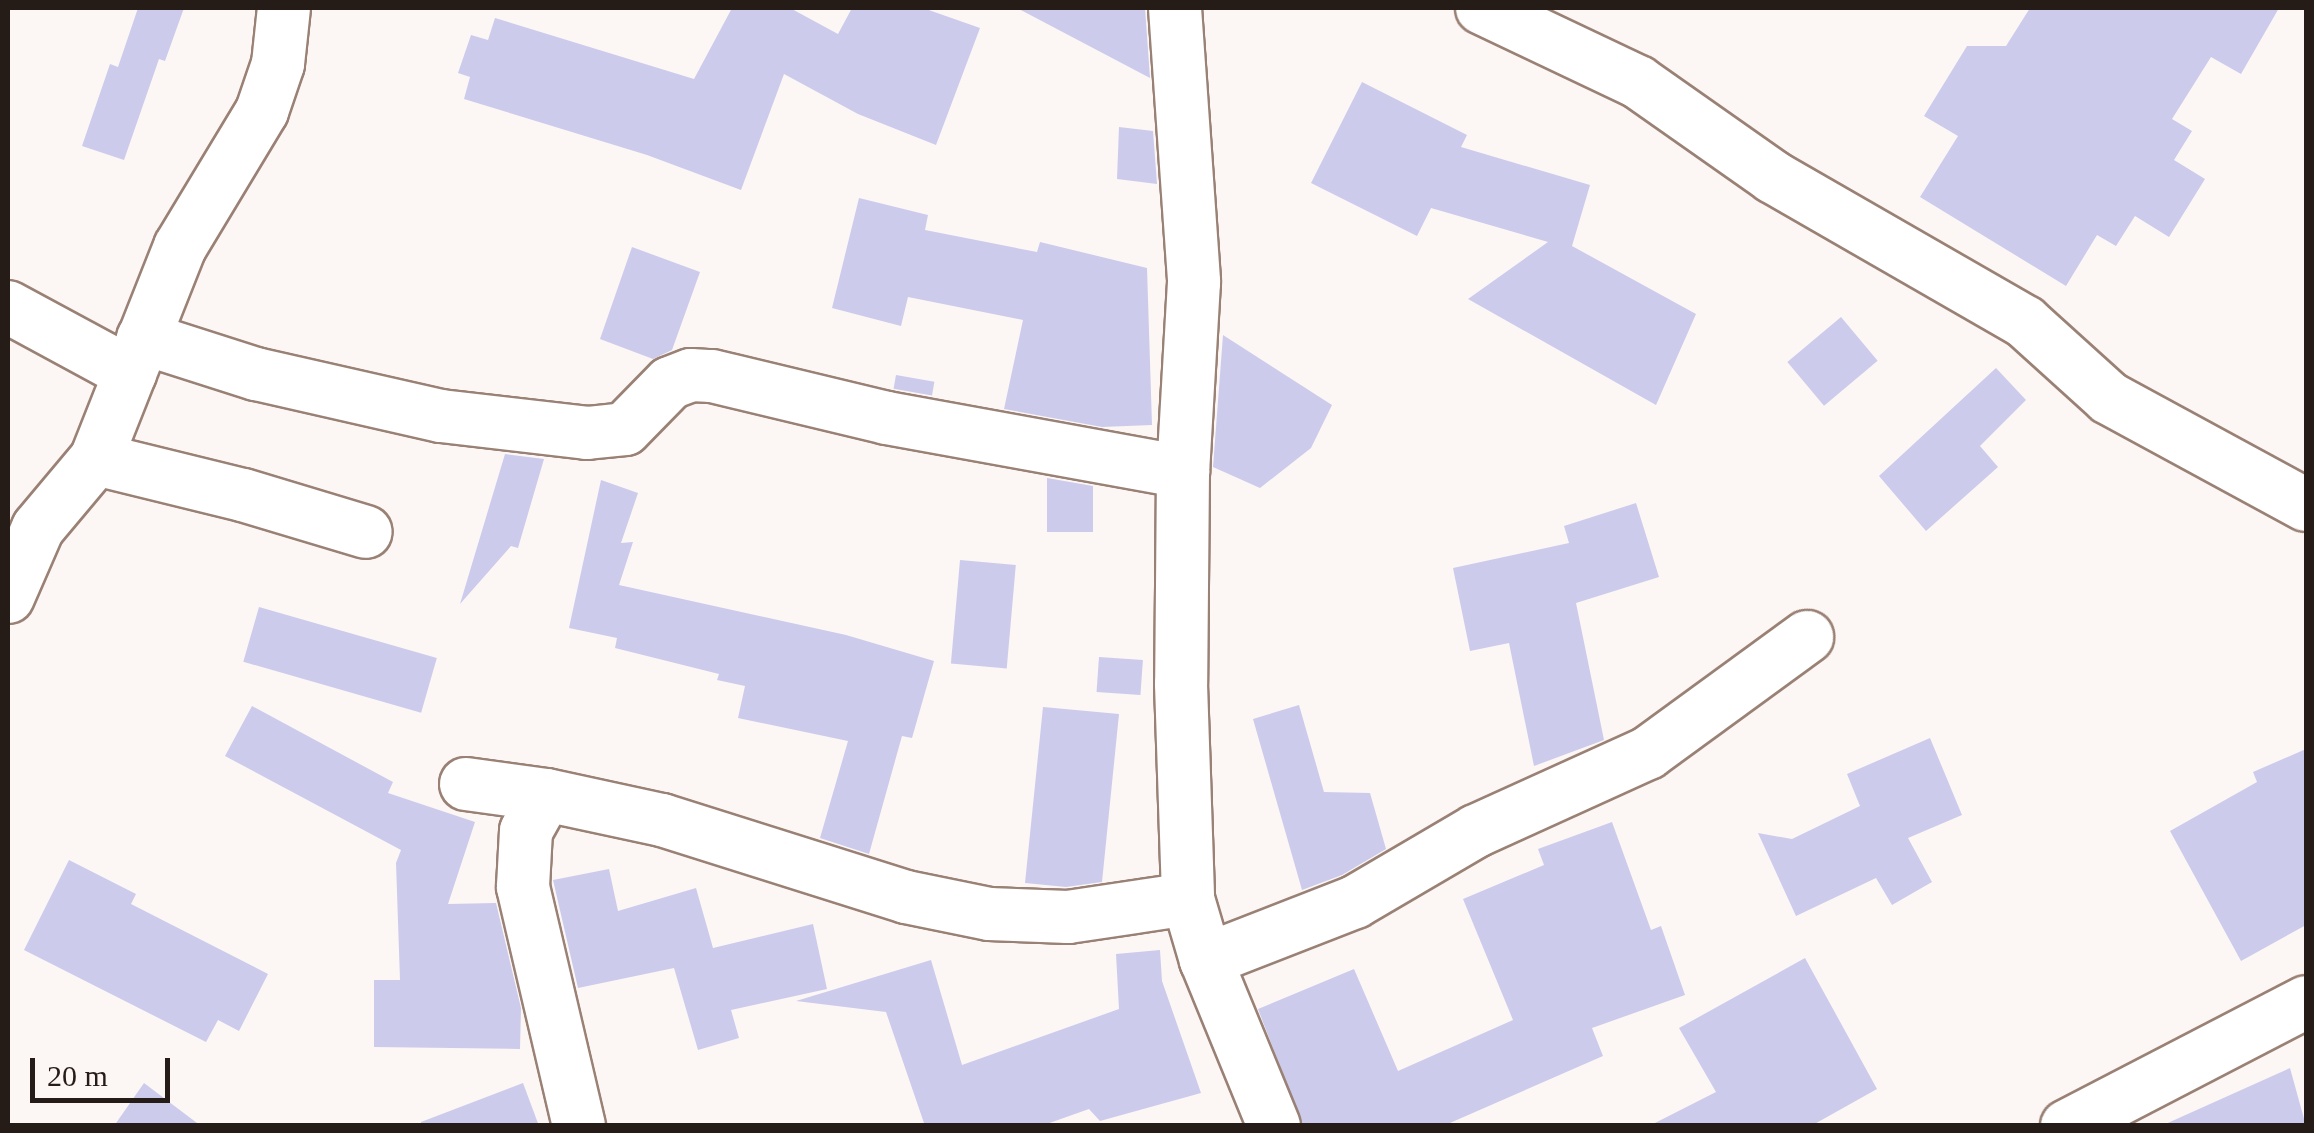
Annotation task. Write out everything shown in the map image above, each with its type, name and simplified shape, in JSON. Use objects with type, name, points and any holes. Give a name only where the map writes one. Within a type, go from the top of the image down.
[{"type":"street","points":[[8,597],[38,528],[96,459],[180,247],[262,112],[278,64],[284,8]]},
{"type":"street","points":[[1174,8],[1194,282],[1183,472],[1181,684],[1188,899],[1206,960],[1274,1126]]},
{"type":"street","points":[[1482,8],[1638,82],[1773,177],[2025,322],[2109,398],[2306,505]]},
{"type":"street","points":[[8,307],[136,356],[256,374],[441,416],[588,433],[625,429],[670,384],[691,375],[712,376],[886,418],[1183,472]]},
{"type":"street","points":[[96,459],[243,495],[366,532]]},
{"type":"street","points":[[1206,960],[1355,902],[1476,831],[1648,752],[1807,638]]},
{"type":"street","points":[[466,784],[546,794],[662,820],[906,897],[989,914],[1068,916],[1188,899]]},
{"type":"street","points":[[546,794],[526,832],[524,887],[580,1126]]},
{"type":"street","points":[[2067,1126],[2303,1015]]},
{"type":"building","points":[[138,8],[184,8],[165,61],[159,59],[124,160],[82,146],[110,64],[118,67]]},
{"type":"building","points":[[732,8],[790,8],[838,34],[852,8],[923,8],[980,28],[936,145],[858,114],[784,74],[741,190],[647,155],[464,99],[470,77],[458,73],[471,35],[488,40],[495,18],[694,79]]},
{"type":"building","points":[[1017,8],[1145,8],[1150,78]]},
{"type":"building","points":[[2030,8],[2279,8],[2241,74],[2211,57],[2172,119],[2192,131],[2174,160],[2205,179],[2169,237],[2135,216],[2116,246],[2097,235],[2066,286],[1920,197],[1958,136],[1924,116],[1967,46],[2006,46]]},
{"type":"building","points":[[1362,82],[1467,135],[1461,147],[1590,185],[1572,246],[1696,314],[1656,405],[1468,299],[1548,242],[1431,208],[1417,236],[1311,183]]},
{"type":"building","points":[[1119,127],[1153,131],[1157,184],[1117,179]]},
{"type":"building","points":[[859,198],[928,215],[925,230],[1037,252],[1040,242],[1147,268],[1152,425],[1102,427],[1004,409],[1023,320],[908,297],[901,326],[832,308]]},
{"type":"building","points":[[632,247],[700,272],[672,350],[653,359],[600,339]]},
{"type":"building","points":[[1841,317],[1878,361],[1824,406],[1787,362]]},
{"type":"building","points":[[1223,335],[1332,405],[1311,448],[1260,488],[1213,467]]},
{"type":"building","points":[[1996,368],[2026,400],[1980,446],[1998,467],[1926,531],[1879,476]]},
{"type":"building","points":[[896,375],[934,382],[932,396],[894,389]]},
{"type":"building","points":[[505,454],[544,459],[518,548],[511,546],[460,604]]},
{"type":"building","points":[[1047,478],[1093,486],[1093,532],[1047,532]]},
{"type":"building","points":[[601,480],[638,493],[621,543],[633,542],[619,585],[846,635],[934,661],[912,738],[902,736],[869,854],[820,838],[848,741],[738,718],[745,686],[717,680],[719,674],[615,648],[617,638],[569,628]]},
{"type":"building","points":[[1636,503],[1659,577],[1576,603],[1604,740],[1534,766],[1509,643],[1470,651],[1453,568],[1569,543],[1564,526]]},
{"type":"building","points":[[960,560],[1016,565],[1007,668],[951,664]]},
{"type":"building","points":[[259,607],[437,658],[421,713],[243,662]]},
{"type":"building","points":[[1099,657],[1143,660],[1140,695],[1097,692]]},
{"type":"building","points":[[1299,705],[1324,792],[1370,793],[1386,849],[1342,875],[1302,890],[1253,719]]},
{"type":"building","points":[[252,706],[393,782],[388,793],[475,822],[448,904],[496,903],[521,1008],[520,1049],[374,1047],[374,980],[400,980],[396,863],[401,850],[225,756]]},
{"type":"building","points":[[1043,707],[1119,714],[1102,882],[1066,887],[1025,883]]},
{"type":"building","points":[[1930,738],[1962,815],[1908,838],[1932,882],[1892,905],[1876,878],[1796,916],[1758,833],[1792,839],[1860,806],[1847,774]]},
{"type":"building","points":[[2306,749],[2306,925],[2241,961],[2170,831],[2257,782],[2253,772]]},
{"type":"building","points":[[1612,822],[1651,930],[1661,926],[1685,995],[1592,1028],[1603,1056],[1443,1126],[1303,1126],[1258,1009],[1354,969],[1398,1071],[1513,1020],[1463,899],[1544,865],[1538,849]]},
{"type":"building","points":[[69,860],[136,894],[131,904],[268,974],[239,1031],[218,1020],[206,1042],[24,950]]},
{"type":"building","points":[[609,869],[618,911],[696,888],[713,948],[813,924],[827,989],[731,1010],[739,1038],[698,1050],[674,968],[578,988],[553,880]]},
{"type":"building","points":[[1160,950],[1162,981],[1201,1093],[1100,1121],[1089,1109],[1041,1126],[925,1126],[886,1012],[796,1001],[931,960],[962,1065],[1119,1009],[1116,954]]},
{"type":"building","points":[[1805,958],[1877,1089],[1811,1126],[1649,1126],[1716,1092],[1679,1028]]},
{"type":"building","points":[[2290,1068],[2306,1126],[2161,1126]]},
{"type":"building","points":[[144,1083],[201,1126],[114,1126]]},
{"type":"building","points":[[523,1083],[539,1126],[421,1126],[421,1122]]}]
